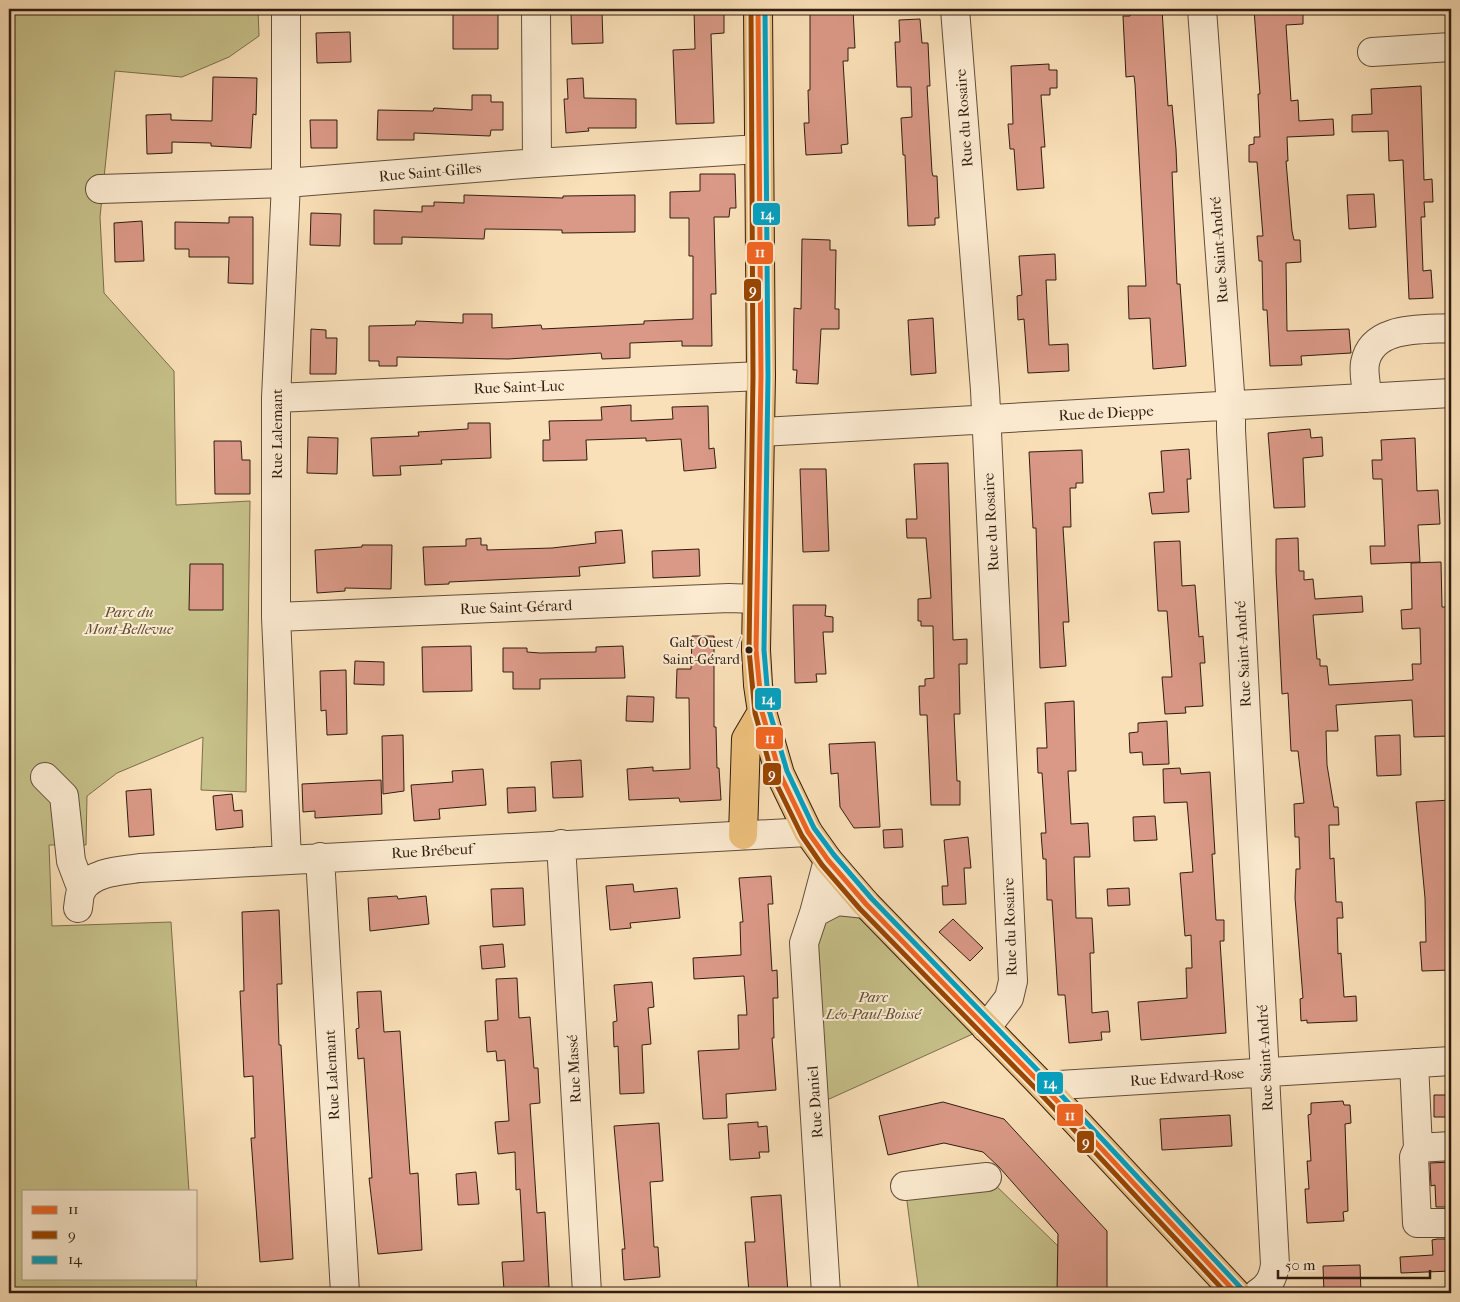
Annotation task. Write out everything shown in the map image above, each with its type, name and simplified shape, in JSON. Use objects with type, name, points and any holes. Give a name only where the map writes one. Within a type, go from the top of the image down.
[{"type":"main road","points":[[758,9],[762,376],[756,598],[758,685],[762,712],[780,774],[808,832],[828,860],[866,904],[1043,1086],[1236,1293]]},
{"type":"main road","points":[[743,835],[746,739],[762,712]]},
{"type":"street","name":"Rue Lalemant","points":[[286,9],[286,183],[276,398],[276,617],[287,860]]},
{"type":"street","points":[[536,9],[537,163]]},
{"type":"street","name":"Rue du Rosaire","points":[[955,9],[986,420],[1013,981],[1009,998],[986,1028]]},
{"type":"street","name":"Rue Saint-André","points":[[1202,9],[1231,406],[1275,1265],[1273,1278],[1266,1288],[1258,1293]]},
{"type":"street","points":[[1372,52],[1451,47]]},
{"type":"street","name":"Rue Saint-Gilles","points":[[100,188],[286,183],[537,163],[759,149]]},
{"type":"street","points":[[1367,398],[1365,363],[1372,347],[1382,337],[1396,332],[1451,328]]},
{"type":"street","name":"Rue Saint-Luc","points":[[276,398],[762,376]]},
{"type":"street","name":"Rue de Dieppe","points":[[761,432],[1451,393]]},
{"type":"street","name":"Rue Saint-Gérard","points":[[276,617],[756,598]]},
{"type":"street","name":"Rue Brébeuf","points":[[45,777],[64,796],[71,860],[80,899],[91,879],[110,872],[140,868],[808,832]]},
{"type":"street","name":"Rue Massé","points":[[561,844],[587,1293]]},
{"type":"street","name":"Rue Lalemant","points":[[320,857],[344,1293]]},
{"type":"street","name":"Rue Daniel","points":[[826,1293],[831,1201],[816,1105],[804,943],[828,860]]},
{"type":"street","points":[[814,913],[837,901],[866,904]]},
{"type":"street","name":"Rue Edward-Rose","points":[[1043,1086],[1451,1061]]},
{"type":"street","points":[[1414,1063],[1418,1148],[1414,1158],[1417,1223],[1451,1223]]},
{"type":"street","points":[[1418,1148],[1451,1146]]},
{"type":"street","points":[[905,1186],[987,1177]]},
{"type":"green space","name":"Parc du Mont-Bellevue","points":[[9,9],[258,9],[259,36],[229,57],[182,77],[115,71],[100,217],[104,293],[174,371],[176,505],[250,501],[246,792],[201,790],[203,737],[117,773],[87,796],[86,845],[49,845],[52,926],[171,922],[189,1190],[22,1190],[22,1280],[196,1280],[197,1293],[9,1293]]},
{"type":"green space","name":"Parc Léo-Paul-Boissé","points":[[866,904],[986,1028],[816,1105],[808,926]]},
{"type":"green space","points":[[987,1177],[1059,1247],[1058,1293],[919,1293],[905,1186]]},
{"type":"building","points":[[453,9],[498,9],[498,49],[453,49]]},
{"type":"building","points":[[694,9],[724,9],[724,33],[711,34],[714,123],[676,124],[673,50],[695,49]]},
{"type":"building","points":[[810,9],[853,9],[855,48],[848,48],[848,61],[843,61],[848,144],[841,145],[842,153],[806,155],[804,123],[809,123]]},
{"type":"building","points":[[1130,9],[1162,9],[1168,106],[1172,105],[1176,149],[1177,172],[1172,172],[1177,284],[1180,284],[1186,366],[1153,369],[1150,318],[1129,319],[1128,286],[1146,286],[1135,84],[1134,76],[1126,77],[1123,16],[1130,16]]},
{"type":"building","points":[[1254,9],[1303,9],[1303,24],[1286,25],[1291,101],[1298,100],[1299,121],[1333,119],[1334,135],[1287,137],[1288,161],[1286,161],[1292,231],[1294,240],[1300,240],[1301,262],[1286,263],[1287,331],[1349,329],[1351,353],[1301,356],[1302,365],[1270,366],[1267,310],[1263,310],[1262,261],[1259,261],[1257,236],[1263,236],[1257,162],[1249,162],[1249,145],[1254,144],[1254,137],[1260,137],[1258,94],[1260,94]]},
{"type":"building","points":[[602,12],[603,43],[572,44],[571,14]]},
{"type":"building","points":[[920,19],[922,43],[928,43],[930,86],[927,86],[932,172],[933,176],[937,176],[939,218],[935,218],[935,225],[908,226],[905,155],[903,155],[901,118],[912,117],[911,87],[897,87],[895,42],[900,42],[899,20]]},
{"type":"building","points":[[350,32],[351,62],[317,63],[316,33]]},
{"type":"building","points":[[1049,64],[1049,70],[1057,70],[1057,88],[1050,88],[1050,95],[1041,95],[1045,147],[1041,147],[1044,188],[1017,190],[1014,149],[1010,149],[1008,124],[1013,124],[1011,66]]},
{"type":"building","points":[[213,77],[257,78],[256,115],[253,114],[251,148],[211,146],[211,143],[172,142],[172,153],[147,154],[146,115],[171,114],[171,120],[212,121]]},
{"type":"building","points":[[583,78],[584,98],[636,99],[636,128],[588,128],[589,131],[566,133],[564,99],[568,99],[567,79]]},
{"type":"building","points":[[1421,86],[1424,180],[1432,179],[1433,202],[1424,202],[1425,217],[1421,217],[1423,271],[1431,270],[1433,298],[1409,299],[1403,160],[1389,161],[1388,131],[1352,132],[1352,115],[1372,114],[1371,89]]},
{"type":"building","points":[[472,95],[491,95],[491,102],[503,102],[503,130],[491,130],[490,136],[414,133],[414,140],[377,140],[378,110],[433,111],[434,108],[472,110]]},
{"type":"building","points":[[310,120],[337,120],[337,148],[311,148]]},
{"type":"building","points":[[700,174],[735,174],[736,208],[730,208],[729,217],[714,217],[716,294],[711,294],[712,346],[682,346],[682,341],[630,343],[630,358],[602,359],[601,353],[508,359],[397,357],[397,366],[379,366],[379,361],[369,361],[369,326],[415,325],[416,321],[463,323],[463,314],[492,314],[492,328],[541,325],[542,329],[644,324],[644,321],[693,319],[693,256],[689,256],[689,218],[670,218],[670,192],[700,191]]},
{"type":"building","points":[[1374,194],[1376,227],[1349,229],[1347,195]]},
{"type":"building","points":[[464,195],[563,198],[563,196],[635,195],[635,232],[562,233],[562,230],[485,229],[484,239],[402,237],[402,244],[374,244],[374,210],[422,212],[422,206],[434,206],[434,202],[464,203]]},
{"type":"building","points":[[311,213],[341,214],[340,246],[310,245]]},
{"type":"building","points":[[229,217],[253,217],[253,284],[228,283],[229,257],[189,257],[189,249],[175,249],[175,222],[229,223]]},
{"type":"building","points":[[142,221],[144,261],[115,262],[114,223]]},
{"type":"building","points":[[802,239],[830,240],[830,250],[836,250],[835,309],[839,309],[839,329],[821,329],[818,384],[796,383],[797,370],[793,370],[794,308],[801,309]]},
{"type":"building","points":[[1055,254],[1056,280],[1046,280],[1049,345],[1068,344],[1069,371],[1028,373],[1024,319],[1018,320],[1017,296],[1022,295],[1019,256]]},
{"type":"building","points":[[933,318],[936,373],[911,375],[908,320]]},
{"type":"building","points":[[311,329],[326,330],[326,338],[337,338],[336,374],[310,374]]},
{"type":"building","points":[[631,405],[631,421],[673,419],[672,407],[708,406],[709,449],[714,448],[716,468],[684,471],[681,439],[646,441],[646,438],[586,440],[587,460],[543,461],[543,440],[550,440],[549,421],[602,420],[601,407]]},
{"type":"building","points":[[468,423],[490,423],[491,458],[441,460],[442,464],[400,466],[401,475],[373,476],[371,438],[419,436],[418,432],[468,429]]},
{"type":"building","points":[[1310,429],[1311,438],[1322,437],[1323,456],[1303,458],[1305,507],[1274,508],[1268,433]]},
{"type":"building","points":[[308,437],[338,438],[337,474],[307,473]]},
{"type":"building","points":[[1415,438],[1417,491],[1438,490],[1440,524],[1418,525],[1420,562],[1371,564],[1370,546],[1385,546],[1382,479],[1373,479],[1372,460],[1382,460],[1381,440]]},
{"type":"building","points":[[214,441],[241,441],[242,460],[250,460],[250,494],[215,494]]},
{"type":"building","points":[[1189,449],[1191,479],[1187,479],[1189,512],[1152,514],[1149,493],[1164,492],[1161,451]]},
{"type":"building","points":[[1082,450],[1083,483],[1076,483],[1076,488],[1070,488],[1071,527],[1063,527],[1069,622],[1063,622],[1066,666],[1040,668],[1036,528],[1033,528],[1029,452]]},
{"type":"building","points":[[948,463],[953,640],[967,639],[967,664],[959,664],[960,714],[954,714],[957,781],[960,781],[960,805],[931,805],[927,715],[920,715],[919,686],[925,686],[925,679],[934,678],[933,626],[921,626],[921,621],[918,621],[918,599],[931,598],[926,538],[907,538],[906,519],[917,519],[914,464]]},
{"type":"building","points":[[800,469],[826,469],[829,551],[803,552]]},
{"type":"building","points":[[622,530],[625,563],[579,567],[580,576],[449,582],[449,584],[425,585],[423,547],[466,546],[466,539],[481,538],[481,545],[487,545],[487,550],[552,548],[596,543],[595,532]]},
{"type":"building","points":[[1298,538],[1299,571],[1304,571],[1304,580],[1313,579],[1315,599],[1362,596],[1363,612],[1313,615],[1317,659],[1320,659],[1320,666],[1327,666],[1329,685],[1413,680],[1412,664],[1421,664],[1420,628],[1402,629],[1401,610],[1412,609],[1411,563],[1441,562],[1442,607],[1446,607],[1448,663],[1451,663],[1451,736],[1414,737],[1412,700],[1336,705],[1338,731],[1326,731],[1327,765],[1334,807],[1338,807],[1339,825],[1329,825],[1330,859],[1334,858],[1336,902],[1342,902],[1343,918],[1337,918],[1338,954],[1341,953],[1344,997],[1356,996],[1357,1021],[1307,1023],[1307,1020],[1301,1021],[1300,999],[1303,998],[1295,898],[1296,869],[1300,869],[1299,837],[1295,837],[1294,804],[1304,803],[1298,751],[1291,751],[1288,693],[1282,694],[1276,572],[1276,539]]},
{"type":"building","points":[[1180,541],[1182,586],[1195,585],[1199,637],[1203,636],[1205,663],[1200,663],[1203,706],[1185,707],[1186,713],[1165,714],[1162,677],[1172,677],[1167,611],[1158,611],[1154,542]]},
{"type":"building","points":[[362,545],[392,545],[391,589],[345,588],[345,591],[317,593],[315,550],[362,547]]},
{"type":"building","points":[[699,549],[700,576],[653,578],[652,551]]},
{"type":"building","points":[[190,564],[223,564],[223,610],[189,610]]},
{"type":"building","points":[[793,605],[826,605],[825,616],[833,617],[833,632],[823,632],[826,674],[816,674],[817,682],[795,683]]},
{"type":"building","points":[[692,636],[714,636],[714,727],[716,727],[717,768],[719,768],[721,800],[680,802],[679,798],[629,800],[627,769],[653,767],[653,771],[690,769],[689,698],[676,698],[677,669],[691,669]]},
{"type":"building","points":[[471,646],[472,691],[423,692],[422,647]]},
{"type":"building","points":[[623,646],[625,678],[540,679],[540,689],[513,689],[513,672],[503,672],[503,648],[527,648],[527,652],[540,653],[596,652],[596,647]]},
{"type":"building","points":[[355,661],[384,662],[384,685],[354,684]]},
{"type":"building","points":[[346,670],[347,734],[327,735],[326,710],[321,711],[320,671]]},
{"type":"building","points":[[627,696],[654,697],[653,722],[626,721]]},
{"type":"building","points":[[1074,701],[1076,771],[1068,771],[1071,824],[1088,823],[1090,857],[1074,857],[1076,918],[1092,918],[1094,953],[1090,953],[1092,1013],[1108,1011],[1110,1032],[1101,1032],[1102,1040],[1069,1043],[1065,995],[1058,995],[1052,900],[1047,900],[1046,859],[1043,859],[1041,833],[1046,833],[1042,773],[1038,773],[1037,748],[1047,748],[1045,703]]},
{"type":"building","points":[[1167,721],[1169,764],[1143,765],[1142,752],[1130,753],[1129,733],[1138,732],[1138,723]]},
{"type":"building","points":[[403,735],[404,791],[383,794],[382,736]]},
{"type":"building","points":[[1400,735],[1401,775],[1377,776],[1375,736]]},
{"type":"building","points":[[875,742],[880,827],[854,828],[840,807],[838,773],[831,774],[829,744]]},
{"type":"building","points":[[581,760],[583,797],[553,798],[551,762]]},
{"type":"building","points":[[1180,768],[1181,774],[1210,772],[1215,854],[1212,854],[1216,920],[1224,920],[1224,941],[1220,941],[1226,1033],[1141,1040],[1138,1002],[1187,998],[1186,968],[1192,968],[1191,935],[1185,936],[1180,873],[1193,872],[1187,802],[1164,803],[1163,769]]},
{"type":"building","points":[[483,769],[486,805],[439,809],[440,819],[414,821],[411,785],[453,782],[452,771]]},
{"type":"building","points":[[381,780],[382,814],[315,818],[315,811],[303,812],[302,784]]},
{"type":"building","points":[[535,787],[536,811],[508,813],[507,788]]},
{"type":"building","points":[[151,789],[154,835],[129,837],[126,791]]},
{"type":"building","points":[[232,794],[234,811],[242,810],[243,827],[216,830],[213,796]]},
{"type":"building","points":[[1451,800],[1451,970],[1422,971],[1420,942],[1426,942],[1425,898],[1416,802]]},
{"type":"building","points":[[1155,816],[1157,840],[1134,841],[1133,817]]},
{"type":"building","points":[[902,829],[903,847],[884,848],[883,830]]},
{"type":"building","points":[[968,837],[971,868],[964,868],[966,904],[943,905],[942,886],[948,886],[944,840]]},
{"type":"building","points":[[771,876],[773,904],[768,904],[772,971],[777,970],[778,998],[773,998],[774,1038],[772,1038],[776,1090],[726,1094],[727,1118],[703,1119],[698,1051],[739,1049],[738,1015],[747,1015],[744,976],[694,979],[693,958],[741,955],[740,922],[743,922],[739,878]]},
{"type":"building","points":[[633,884],[634,892],[677,888],[680,918],[630,923],[631,928],[610,930],[606,886]]},
{"type":"building","points":[[523,888],[525,925],[493,927],[491,889]]},
{"type":"building","points":[[1129,888],[1130,905],[1108,906],[1107,889]]},
{"type":"building","points":[[397,896],[398,899],[426,896],[429,924],[370,931],[368,898]]},
{"type":"building","points":[[279,910],[282,984],[277,984],[279,1045],[281,1045],[293,1259],[260,1262],[251,1138],[255,1138],[253,1076],[244,1077],[240,991],[244,991],[242,912]]},
{"type":"building","points":[[953,919],[983,948],[970,961],[939,932]]},
{"type":"building","points":[[503,944],[505,967],[482,969],[480,946]]},
{"type":"building","points":[[517,978],[519,1018],[530,1017],[534,1068],[538,1068],[540,1103],[530,1104],[537,1213],[545,1212],[549,1287],[504,1290],[502,1262],[524,1261],[520,1189],[516,1190],[515,1152],[498,1154],[495,1122],[509,1121],[505,1060],[497,1061],[496,1051],[487,1052],[485,1021],[498,1020],[496,979]]},
{"type":"building","points":[[652,982],[654,1007],[648,1008],[651,1044],[642,1045],[644,1093],[620,1094],[618,1046],[614,1047],[613,1022],[617,1021],[614,985]]},
{"type":"building","points":[[381,991],[384,1032],[400,1031],[410,1174],[418,1173],[422,1250],[378,1254],[369,1178],[372,1178],[364,1058],[358,1059],[356,1029],[359,1028],[357,992]]},
{"type":"building","points":[[1434,1095],[1451,1095],[1451,1117],[1434,1117]]},
{"type":"building","points":[[1343,1101],[1344,1105],[1350,1105],[1351,1123],[1345,1124],[1348,1211],[1343,1212],[1344,1221],[1307,1223],[1305,1189],[1309,1189],[1307,1161],[1311,1161],[1308,1115],[1311,1114],[1311,1103]]},
{"type":"building","points":[[943,1102],[1004,1119],[1107,1231],[1107,1293],[1057,1293],[1058,1234],[999,1167],[983,1152],[944,1143],[888,1155],[879,1116]]},
{"type":"building","points":[[1230,1115],[1232,1146],[1162,1150],[1160,1119]]},
{"type":"building","points":[[758,1122],[758,1127],[767,1126],[769,1152],[759,1152],[760,1158],[730,1160],[728,1124]]},
{"type":"building","points":[[659,1123],[663,1181],[650,1182],[654,1247],[658,1247],[660,1277],[624,1280],[622,1249],[625,1249],[614,1126]]},
{"type":"building","points":[[1451,1162],[1451,1207],[1436,1207],[1435,1185],[1431,1186],[1430,1163]]},
{"type":"building","points":[[476,1172],[479,1204],[458,1205],[456,1174]]},
{"type":"building","points":[[781,1195],[788,1293],[749,1293],[745,1242],[755,1242],[751,1197]]},
{"type":"building","points":[[1451,1239],[1451,1271],[1401,1273],[1400,1257],[1433,1255],[1432,1240]]},
{"type":"building","points":[[1360,1265],[1361,1293],[1324,1293],[1323,1266]]},
{"type":"transit line","name":"9","points":[[751,9],[753,376],[749,650],[755,713],[773,777],[802,836],[822,865],[860,909],[1038,1091],[1226,1293]]},
{"type":"transit line","name":"11","points":[[758,9],[761,376],[756,650],[762,712],[780,774],[808,832],[828,860],[866,904],[1043,1086],[1236,1293]]},
{"type":"transit line","name":"14","points":[[765,9],[768,376],[764,650],[769,710],[787,771],[814,828],[834,855],[872,899],[1048,1081],[1241,1288]]},
{"type":"place","name":"Galt Ouest / Saint-Gérard","points":[[749,650]]}]
